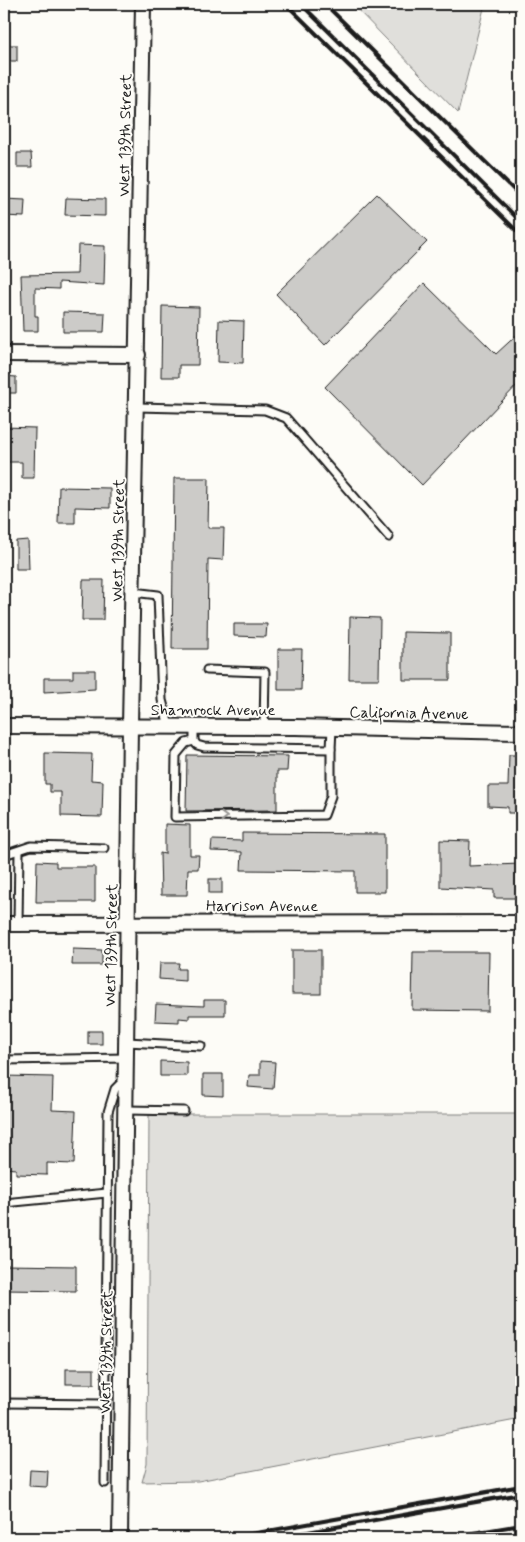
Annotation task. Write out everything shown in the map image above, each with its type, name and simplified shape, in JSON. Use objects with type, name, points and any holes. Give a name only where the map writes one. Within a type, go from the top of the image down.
[{"type":"street","name":"West 139th Street","points":[[120,1538],[127,1110],[130,726],[143,4]]},
{"type":"street","points":[[4,354],[138,355]]},
{"type":"street","points":[[4,726],[130,726]]},
{"type":"street","name":"Shamrock Avenue","points":[[130,726],[169,726],[194,734],[264,727],[295,727]]},
{"type":"street","name":"California Avenue","points":[[295,727],[521,732]]},
{"type":"street","name":"Harrison Avenue","points":[[11,924],[521,923]]},
{"type":"lane","points":[[137,407],[265,410],[286,418],[389,537]]},
{"type":"lane","points":[[133,592],[158,595],[162,700],[169,726]]},
{"type":"lane","points":[[207,670],[265,672],[264,727]]},
{"type":"lane","points":[[194,734],[176,755],[175,817],[319,817],[327,810],[331,796],[332,728]]},
{"type":"lane","points":[[194,734],[197,745],[204,747],[331,749]]},
{"type":"lane","points":[[4,855],[31,846],[104,848]]},
{"type":"lane","points":[[11,924],[18,904],[18,851]]},
{"type":"lane","points":[[127,1042],[201,1046]]},
{"type":"lane","points":[[4,1060],[127,1058]]},
{"type":"lane","name":"West 139th Street","points":[[105,1483],[108,1112],[115,1089],[127,1077]]},
{"type":"lane","points":[[127,1110],[184,1111]]},
{"type":"lane","points":[[4,1203],[107,1193]]},
{"type":"lane","points":[[4,1403],[105,1404]]},
{"type":"shaded area","points":[[352,4],[485,4],[458,113]]},
{"type":"shaded area","points":[[149,1114],[521,1114],[521,1419],[198,1481],[142,1482],[147,1464]]},
{"type":"building","points":[[4,45],[17,45],[17,61],[4,61]]},
{"type":"building","points":[[17,153],[31,153],[32,167],[17,167]]},
{"type":"building","points":[[377,194],[427,242],[325,345],[276,294]]},
{"type":"building","points":[[66,198],[105,199],[105,216],[65,215]]},
{"type":"building","points":[[4,199],[25,200],[24,217],[4,216]]},
{"type":"building","points":[[78,245],[105,246],[104,285],[59,282],[59,289],[35,288],[35,316],[38,316],[38,331],[23,331],[21,275],[77,274]]},
{"type":"building","points":[[424,283],[496,354],[521,331],[521,381],[422,485],[325,387]]},
{"type":"building","points":[[162,306],[199,307],[198,365],[179,365],[179,377],[161,377]]},
{"type":"building","points":[[63,312],[105,313],[104,332],[63,332]]},
{"type":"building","points":[[219,320],[244,321],[243,363],[218,362]]},
{"type":"building","points":[[4,376],[16,377],[16,393],[4,393]]},
{"type":"building","points":[[4,427],[35,428],[34,478],[22,478],[22,462],[4,462]]},
{"type":"building","points":[[174,478],[209,478],[208,528],[224,528],[223,560],[208,559],[207,649],[172,649]]},
{"type":"building","points":[[59,487],[110,488],[110,508],[75,507],[75,523],[58,523]]},
{"type":"building","points":[[28,540],[29,569],[16,569],[16,541]]},
{"type":"building","points":[[83,580],[104,580],[103,620],[82,620]]},
{"type":"building","points":[[350,617],[380,618],[379,679],[349,679]]},
{"type":"building","points":[[234,624],[267,624],[266,637],[234,636]]},
{"type":"building","points":[[403,632],[450,633],[450,680],[403,680]]},
{"type":"building","points":[[278,649],[302,649],[301,690],[278,690]]},
{"type":"building","points":[[73,670],[95,670],[95,689],[44,692],[44,678],[73,678]]},
{"type":"building","points":[[45,753],[92,754],[91,780],[103,781],[102,817],[61,816],[61,792],[50,792],[50,784],[45,784]]},
{"type":"building","points":[[187,755],[288,756],[287,771],[277,771],[277,810],[186,811]]},
{"type":"building","points":[[509,755],[521,755],[521,813],[508,813],[508,807],[488,806],[488,786],[508,786]]},
{"type":"building","points":[[165,824],[190,825],[190,855],[199,855],[198,869],[188,869],[187,895],[161,895],[160,853],[165,854]]},
{"type":"building","points":[[242,833],[385,834],[385,892],[355,892],[355,871],[241,870],[242,852],[211,851],[212,840],[242,841]]},
{"type":"building","points":[[440,840],[470,841],[469,866],[521,864],[521,898],[494,898],[494,890],[440,887]]},
{"type":"building","points":[[37,861],[56,862],[56,867],[95,867],[95,902],[36,902]]},
{"type":"building","points":[[209,879],[222,879],[222,893],[209,893]]},
{"type":"building","points":[[73,949],[102,950],[102,965],[72,965]]},
{"type":"building","points":[[292,950],[321,950],[321,994],[292,994]]},
{"type":"building","points":[[413,952],[489,952],[488,1011],[412,1010]]},
{"type":"building","points":[[160,963],[179,963],[178,969],[185,969],[185,981],[159,979]]},
{"type":"building","points":[[204,1000],[225,1000],[225,1015],[189,1015],[189,1019],[179,1018],[179,1022],[155,1021],[156,1004],[204,1006]]},
{"type":"building","points":[[88,1031],[102,1031],[102,1044],[88,1044]]},
{"type":"building","points":[[160,1061],[187,1062],[187,1076],[160,1076]]},
{"type":"building","points":[[260,1061],[275,1062],[273,1089],[248,1087],[249,1075],[260,1075]]},
{"type":"building","points":[[203,1074],[223,1074],[223,1096],[203,1095]]},
{"type":"building","points":[[4,1076],[53,1077],[52,1110],[76,1111],[74,1164],[47,1163],[47,1175],[16,1174],[16,1169],[4,1168]]},
{"type":"building","points":[[4,1265],[76,1266],[76,1291],[4,1290]]},
{"type":"building","points":[[66,1369],[94,1369],[94,1384],[66,1384]]},
{"type":"building","points":[[30,1470],[48,1471],[47,1487],[29,1486]]},
{"type":"railway","points":[[286,4],[521,235]]},
{"type":"railway","points":[[301,4],[521,222]]},
{"type":"railway","points":[[325,4],[521,197]]},
{"type":"railway","points":[[228,1538],[521,1486]]},
{"type":"railway","points":[[274,1538],[521,1494]]},
{"type":"railway","points":[[443,1538],[521,1525]]},
{"type":"railway","points":[[490,1538],[521,1533]]}]
